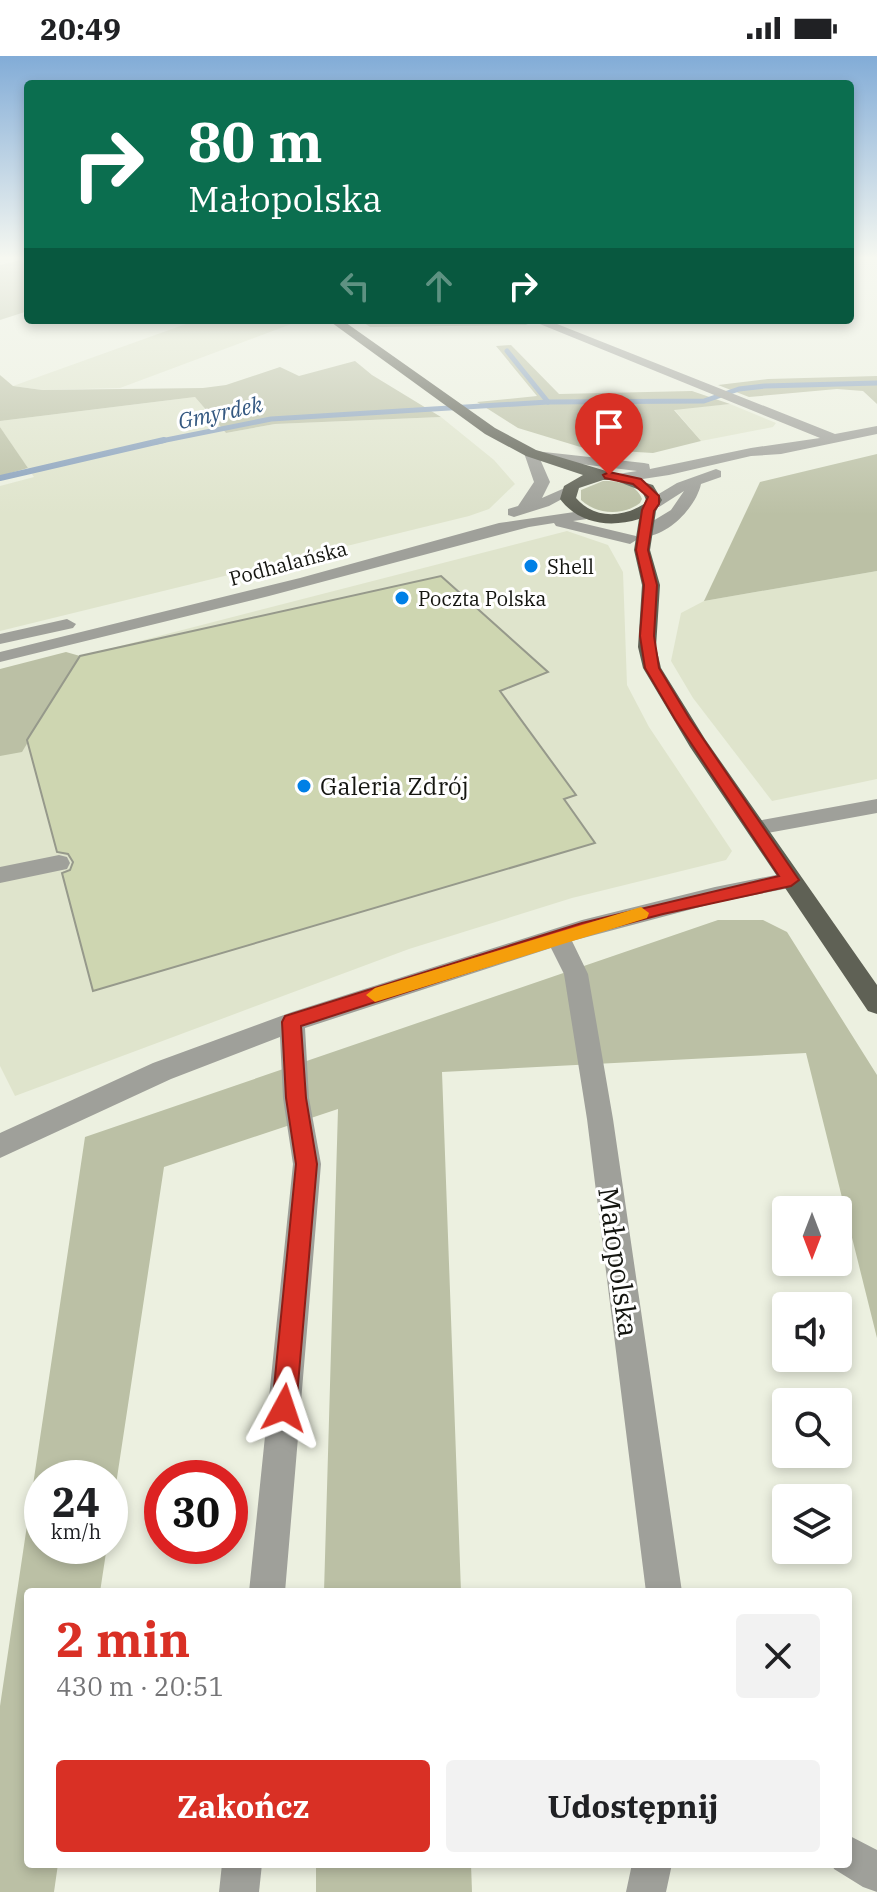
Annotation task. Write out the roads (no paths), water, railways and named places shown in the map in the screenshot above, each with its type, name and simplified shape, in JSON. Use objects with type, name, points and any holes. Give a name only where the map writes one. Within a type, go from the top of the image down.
[{"type":"main road","points":[[367,344],[472,420],[531,453],[602,476]]},
{"type":"main road","points":[[531,453],[568,490],[572,506],[639,541]]},
{"type":"main road","points":[[568,490],[582,480],[602,476],[623,477],[648,488],[654,496],[639,541],[651,585],[647,636],[652,668],[675,708],[877,1004]]},
{"type":"main road","points":[[596,516],[629,518],[651,507]]},
{"type":"street","points":[[597,344],[813,428],[833,439]]},
{"type":"street","points":[[623,477],[877,430]]},
{"type":"street","points":[[651,507],[694,481],[760,462],[781,450]]},
{"type":"street","points":[[523,510],[535,497],[542,482],[531,453],[619,466],[682,468]]},
{"type":"street","points":[[537,522],[576,525],[639,541],[680,512],[689,500],[694,481]]},
{"type":"street","name":"Podhalańska","points":[[0,639],[243,585],[523,510],[568,490]]},
{"type":"street","name":"Podhalańska","points":[[0,657],[561,516],[596,516]]},
{"type":"street","points":[[757,828],[877,806]]},
{"type":"street","points":[[0,875],[59,863]]},
{"type":"street","points":[[0,1146],[162,1071],[292,1022],[636,914],[791,880]]},
{"type":"street","name":"Małopolska","points":[[558,937],[576,974],[600,1119],[663,1588]]},
{"type":"street","points":[[267,1588],[307,1164],[296,1098],[292,1022]]},
{"type":"street","points":[[852,1857],[877,1873]]},
{"type":"street","points":[[239,1892],[242,1868]]},
{"type":"street","points":[[646,1892],[651,1868]]},
{"type":"waterway","points":[[507,351],[548,402]]},
{"type":"waterway","points":[[548,402],[704,401],[739,389],[765,386],[877,383]]},
{"type":"waterway","name":"Gmyrdek","points":[[156,442],[271,419],[548,402]]},
{"type":"waterway","name":"Gmyrdek","points":[[0,478],[164,440]]},
{"type":"place","name":"Shell","points":[[531,566]]},
{"type":"place","name":"Poczta Polska","points":[[402,598]]},
{"type":"place","name":"Galeria Zdrój","points":[[304,786]]}]
